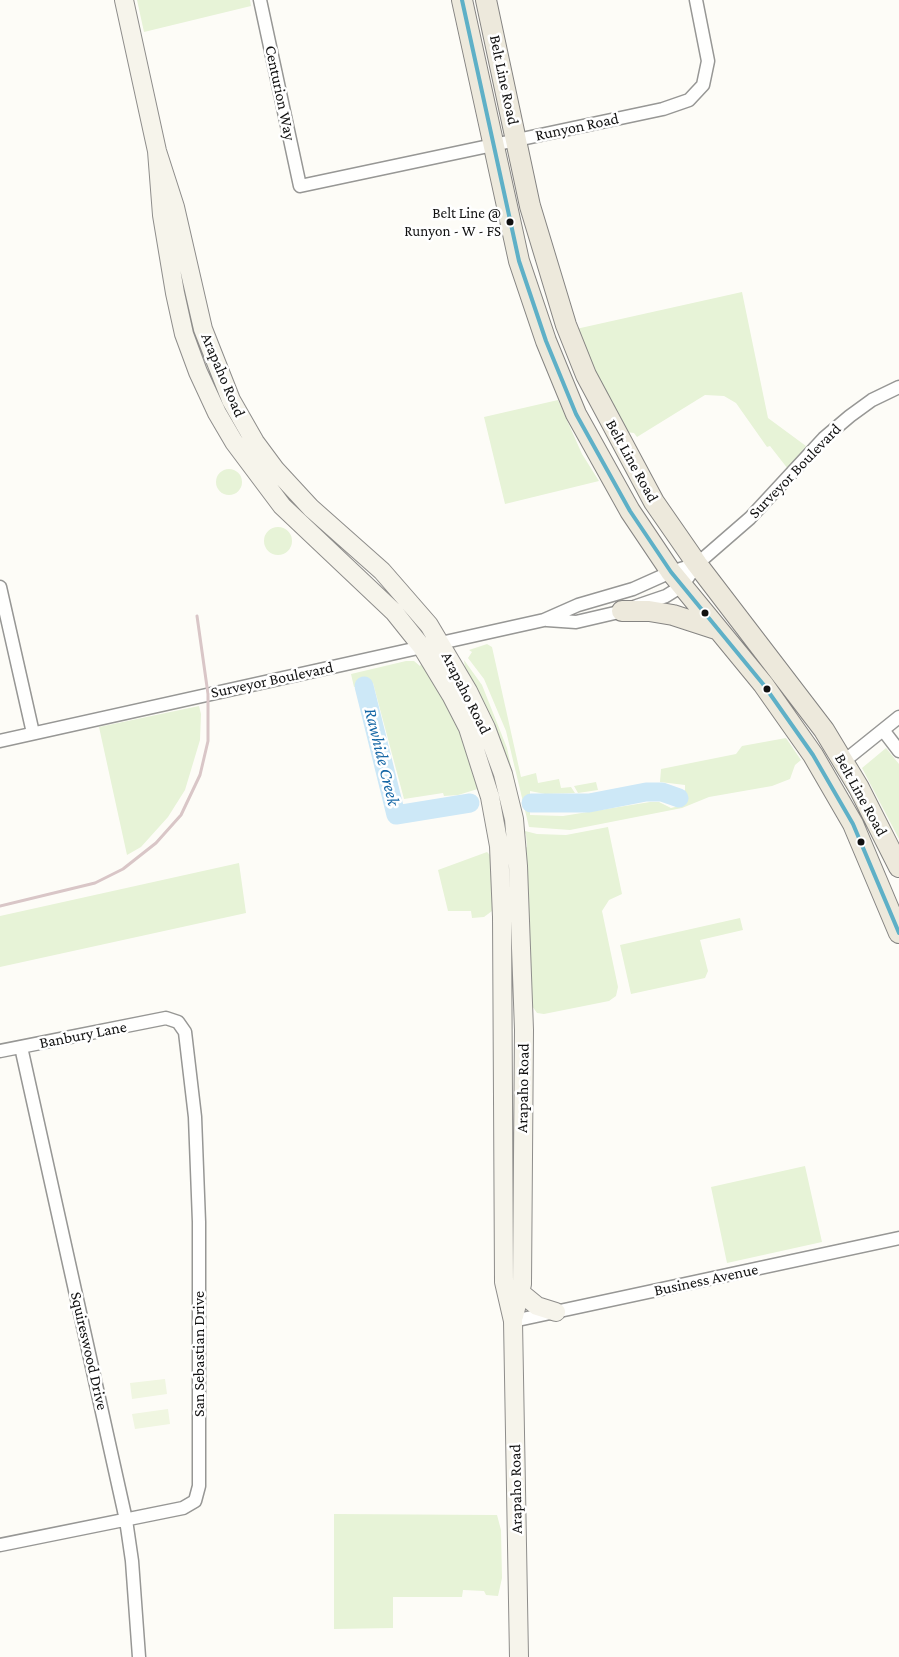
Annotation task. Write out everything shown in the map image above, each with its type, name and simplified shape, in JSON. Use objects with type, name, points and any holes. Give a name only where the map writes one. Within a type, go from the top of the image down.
[{"type":"main road","name":"Arapaho Road","points":[[124,0],[157,151],[175,207],[196,300],[214,359],[231,400],[255,442],[275,469],[311,508],[382,571],[425,620],[441,643],[486,728],[503,774],[514,819],[518,866],[524,1030],[520,1292],[513,1322]]},
{"type":"main road","name":"Belt Line Road","points":[[462,0],[519,261],[576,414],[611,478],[677,579],[716,629],[763,684],[823,771],[853,824],[899,933]]},
{"type":"main road","name":"Belt Line Road","points":[[486,0],[530,206],[545,261],[566,325],[586,375],[634,468],[696,564],[804,704],[843,762],[874,816],[899,867]]},
{"type":"main road","name":"Arapaho Road","points":[[157,151],[162,214],[184,334],[198,372],[217,413],[261,481],[282,506],[394,612],[422,647],[451,695],[468,728],[490,797],[498,846],[502,917],[504,1282],[513,1322],[519,1657]]},
{"type":"main road","points":[[564,384],[586,375]]},
{"type":"main road","points":[[261,481],[275,469]]},
{"type":"main road","points":[[622,611],[649,611],[673,615],[716,629]]},
{"type":"main road","points":[[520,1292],[537,1306],[556,1312]]},
{"type":"street","name":"Centurion Way","points":[[260,0],[300,186]]},
{"type":"street","name":"Runyon Road","points":[[300,186],[664,109],[689,100],[703,85],[708,61],[696,0]]},
{"type":"street","name":"Surveyor Boulevard","points":[[544,620],[576,622],[622,611],[666,596],[677,579],[750,518],[824,438],[872,400],[899,387]]},
{"type":"street","name":"Surveyor Boulevard","points":[[0,741],[544,620],[578,605],[633,589],[677,579]]},
{"type":"street","points":[[0,587],[33,734]]},
{"type":"street","points":[[843,762],[899,717]]},
{"type":"street","points":[[883,730],[899,751]]},
{"type":"street","name":"Banbury Lane","points":[[0,1052],[166,1018]]},
{"type":"street","name":"San Sebastian Drive","points":[[0,1545],[182,1508],[195,1501],[199,1486],[199,1222],[195,1117],[185,1032],[178,1022],[166,1018]]},
{"type":"street","name":"Squireswood Drive","points":[[21,1047],[126,1520],[132,1561],[139,1657]]},
{"type":"street","name":"Business Avenue","points":[[513,1322],[899,1238]]},
{"type":"green space","points":[[137,0],[250,0],[251,6],[144,32]]},
{"type":"green space","points":[[742,292],[768,418],[806,446],[788,469],[770,446],[767,447],[736,403],[724,396],[705,395],[637,437],[634,433],[627,432],[622,434],[576,329]]},
{"type":"green space","points":[[558,400],[582,454],[599,481],[505,504],[484,417]]},
{"type":"green space","points":[[229,469],[238,473],[242,482],[238,491],[229,495],[220,491],[216,482],[220,473]]},
{"type":"green space","points":[[278,527],[288,531],[292,541],[288,551],[278,555],[268,551],[264,541],[268,531]]},
{"type":"green space","points":[[487,644],[492,647],[521,777],[536,773],[538,783],[559,779],[561,788],[571,787],[575,793],[545,794],[530,791],[530,815],[563,816],[650,802],[659,802],[671,808],[679,806],[685,795],[685,785],[660,782],[661,769],[736,754],[742,746],[786,738],[801,760],[795,765],[790,779],[772,786],[709,797],[682,808],[570,830],[529,827],[506,731],[484,679],[468,658],[472,652],[469,650]]},
{"type":"green space","points":[[464,660],[482,685],[507,748],[525,831],[537,834],[566,835],[608,827],[622,894],[609,900],[602,911],[618,987],[616,996],[609,1001],[544,1014],[537,1013],[532,1006],[530,1007],[524,848],[527,847],[526,834],[520,829],[478,692],[465,668]]},
{"type":"green space","points":[[406,661],[414,661],[420,666],[421,664],[425,665],[466,738],[481,788],[458,795],[444,796],[443,793],[404,799],[373,683],[354,687],[351,674]]},
{"type":"green space","points":[[199,706],[201,714],[200,740],[185,790],[168,817],[141,847],[127,855],[99,727]]},
{"type":"green space","points":[[886,748],[899,764],[899,839],[862,768]]},
{"type":"green space","points":[[596,782],[598,790],[578,793],[574,786]]},
{"type":"green space","points":[[487,852],[493,858],[494,904],[492,911],[484,917],[472,918],[471,911],[448,911],[438,870]]},
{"type":"green space","points":[[239,863],[246,913],[0,967],[0,916]]},
{"type":"green space","points":[[740,918],[743,930],[700,940],[708,971],[705,978],[631,994],[620,945]]},
{"type":"green space","points":[[805,1166],[822,1242],[727,1263],[711,1187]]},
{"type":"green space","points":[[165,1379],[167,1394],[132,1399],[130,1383]]},
{"type":"green space","points":[[168,1409],[170,1424],[135,1429],[132,1414]]},
{"type":"green space","points":[[334,1514],[497,1515],[501,1530],[502,1578],[498,1596],[486,1595],[484,1591],[463,1590],[462,1597],[393,1597],[393,1628],[334,1629]]},
{"type":"waterway","name":"Rawhide Creek","points":[[364,686],[396,815],[470,803]]},
{"type":"waterway","name":"Rawhide Creek","points":[[531,803],[589,803],[646,792],[662,792],[679,798]]},
{"type":"railway","points":[[0,906],[95,883],[123,869],[156,843],[181,815],[200,775],[208,741],[208,694],[197,616]]},
{"type":"transit line","points":[[462,0],[519,261],[546,341],[576,414],[630,511],[671,572],[763,684],[813,755],[853,824],[899,933]]},
{"type":"place","name":"Belt Line @ Runyon - W - FS","points":[[510,222]]}]
